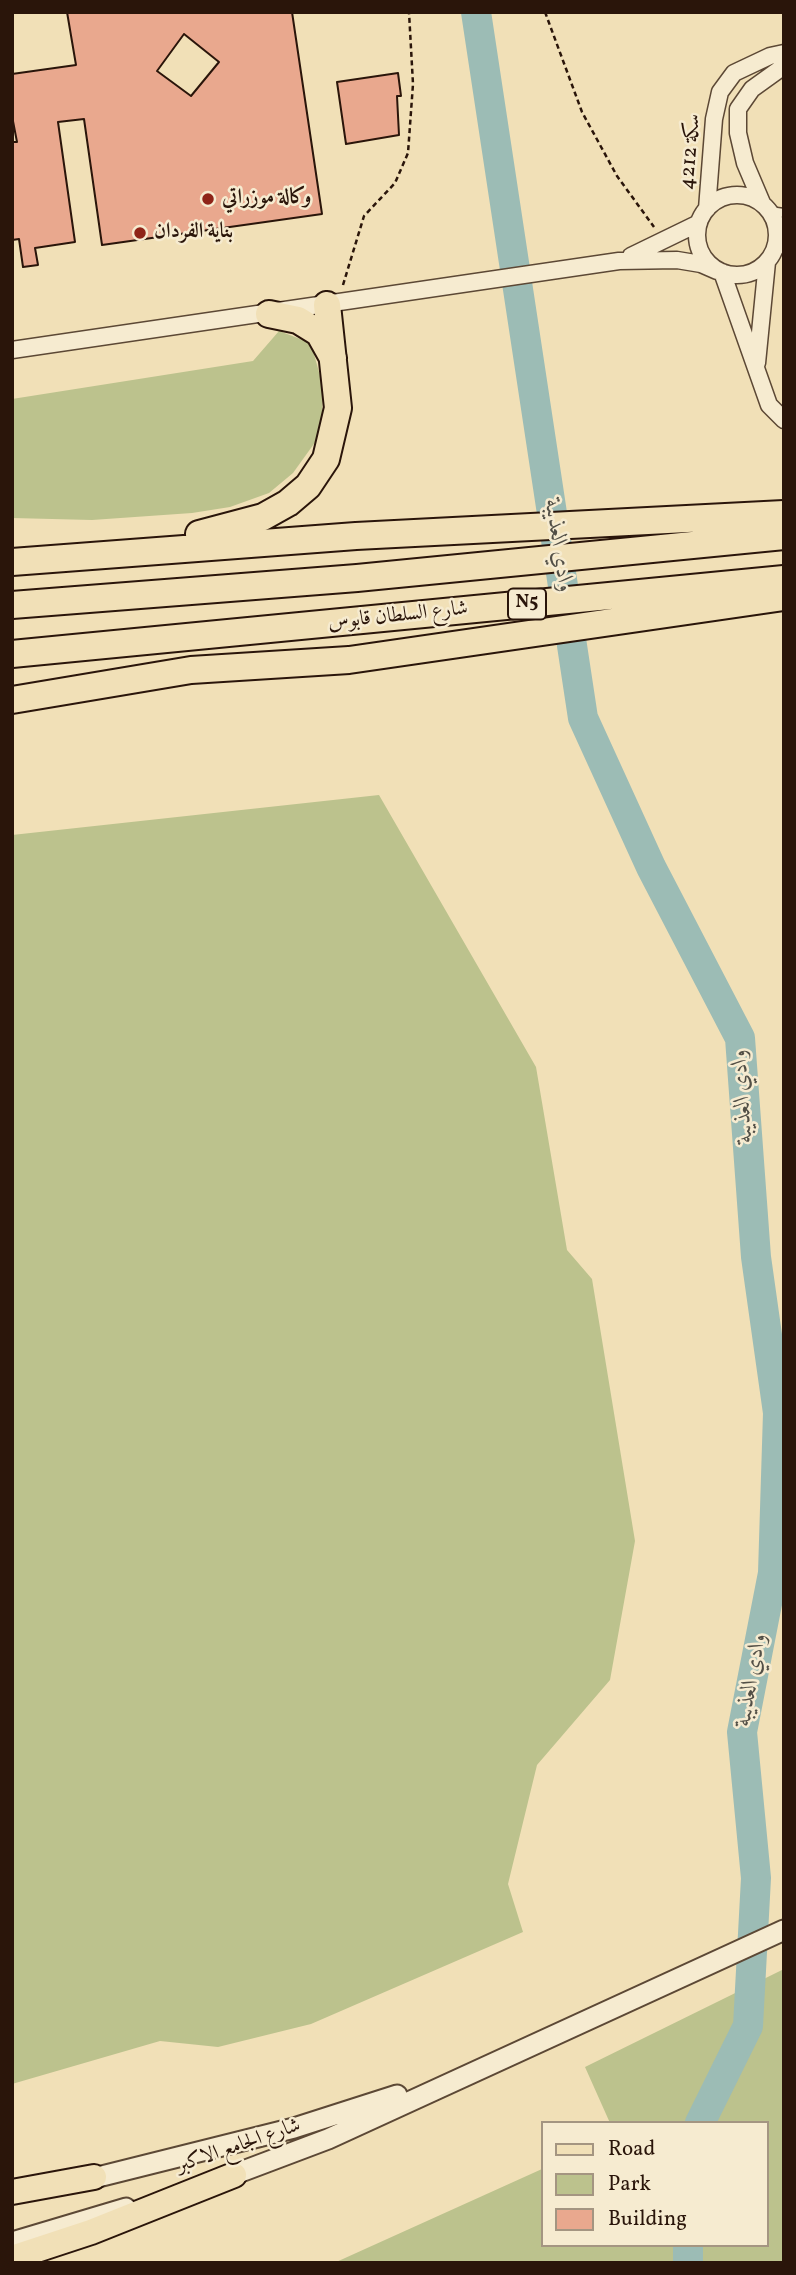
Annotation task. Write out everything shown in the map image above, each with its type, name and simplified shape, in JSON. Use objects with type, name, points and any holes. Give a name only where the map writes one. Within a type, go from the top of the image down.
[{"type":"highway","points":[[72,557],[228,529],[263,517],[288,503],[308,486],[326,459],[338,408],[334,360],[334,304]]},
{"type":"highway","points":[[269,314],[298,320],[319,333],[334,360]]},
{"type":"highway","points":[[12,562],[356,536],[698,516],[784,514]]},
{"type":"highway","name":"شارع السلطان قابوس","points":[[12,605],[357,579],[784,536]]},
{"type":"highway","name":"شارع السلطان قابوس","points":[[12,654],[353,622],[703,598],[784,579]]},
{"type":"highway","points":[[17,702],[191,670],[349,660],[703,598],[784,597]]},
{"type":"main road","points":[[12,2258],[91,2232],[234,2175]]},
{"type":"main road","points":[[12,2192],[94,2177]]},
{"type":"street","name":"سكة 4212","points":[[707,209],[714,119],[720,92],[734,73],[770,56],[784,54]]},
{"type":"street","name":"سكة 4212","points":[[772,209],[744,163],[738,133],[738,109],[752,89],[784,66]]},
{"type":"street","points":[[757,369],[777,231],[772,209],[752,198],[730,196],[707,209],[699,223],[698,245],[702,255],[720,271],[769,405],[784,420]]},
{"type":"street","points":[[619,261],[665,242],[699,223]]},
{"type":"street","points":[[12,351],[619,261],[677,260],[720,271],[749,274],[775,254]]},
{"type":"street","name":"شارع الجامع الاكبر","points":[[12,2242],[234,2175],[328,2139],[779,1932]]},
{"type":"street","name":"شارع الجامع الاكبر","points":[[12,2204],[94,2177],[294,2128],[471,2072]]},
{"type":"path","points":[[334,304],[364,216],[395,183],[408,153],[413,84],[409,12]]},
{"type":"path","points":[[545,12],[582,112],[617,176],[665,242]]},
{"type":"green space","points":[[279,331],[311,343],[323,387],[322,417],[316,441],[293,473],[269,493],[230,507],[192,513],[92,520],[12,518],[12,399],[253,361]]},
{"type":"green space","points":[[379,795],[536,1067],[567,1250],[592,1279],[635,1541],[610,1680],[537,1765],[508,1884],[523,1932],[311,2024],[218,2047],[160,2041],[12,2084],[12,835]]},
{"type":"green space","points":[[784,1969],[784,2263],[334,2263],[540,2170],[540,2247],[768,2247],[768,2121],[609,2121],[585,2067]]},
{"type":"building","points":[[67,12],[292,12],[322,214],[102,245],[84,119],[58,122],[75,242],[35,248],[38,265],[23,267],[19,239],[12,240],[12,142],[17,142],[12,116],[12,74],[76,65]],"holes":[[[184,34],[219,62],[191,96],[157,71]]]},
{"type":"building","points":[[398,73],[401,96],[397,96],[399,135],[346,144],[337,82]]},
{"type":"waterway","name":"وادي العذيبة","points":[[476,12],[583,718],[651,867],[740,1038],[756,1257],[778,1413],[773,1573],[742,1732],[756,1878],[748,2026],[701,2121]]},
{"type":"waterway","name":"وادي العذيبة","points":[[688,2247],[688,2263]]},
{"type":"place","name":"وكالة موزراتي","points":[[208,199]]},
{"type":"place","name":"بناية الفردان","points":[[140,233]]}]
